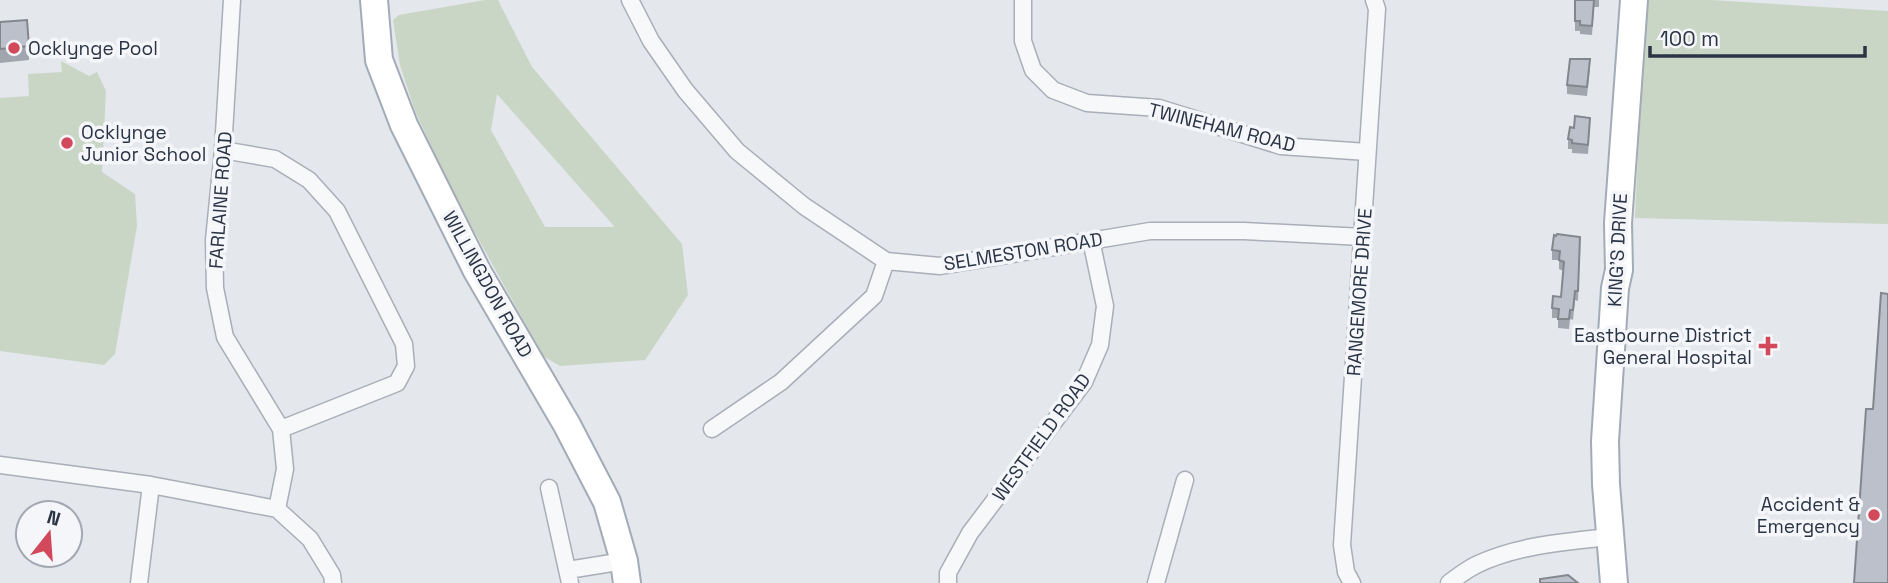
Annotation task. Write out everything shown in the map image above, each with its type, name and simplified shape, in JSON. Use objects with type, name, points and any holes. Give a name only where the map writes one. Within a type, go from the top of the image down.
[{"type":"main road","name":"WILLINGDON ROAD","points":[[374,0],[379,60],[404,125],[477,271],[585,458],[607,502],[626,572]]},
{"type":"main road","name":"KING'S DRIVE","points":[[1614,583],[1605,441],[1615,288],[1619,270],[1618,223],[1634,0]]},
{"type":"street","name":"FARLAINE ROAD","points":[[232,0],[223,150],[214,240],[215,288],[225,337],[281,429],[285,469],[277,509]]},
{"type":"street","name":"SELMESTON ROAD","points":[[630,0],[651,41],[685,90],[737,150],[804,206],[886,261],[940,266],[1150,231],[1244,231],[1363,237]]},
{"type":"street","name":"TWINEHAM ROAD","points":[[1023,0],[1023,41],[1034,70],[1053,90],[1087,103],[1159,108],[1281,146],[1367,152]]},
{"type":"street","name":"RANGEMORE DRIVE","points":[[1352,583],[1346,572],[1342,545],[1377,9],[1374,0]]},
{"type":"street","points":[[223,150],[275,159],[309,180],[337,211],[404,344],[406,366],[397,383],[281,429]]},
{"type":"street","name":"WESTFIELD ROAD","points":[[948,583],[948,573],[970,533],[1084,382],[1100,345],[1105,306],[1090,240]]},
{"type":"street","points":[[712,429],[781,382],[874,296],[886,261]]},
{"type":"street","points":[[0,465],[151,485],[277,509],[310,539],[332,575],[333,583]]},
{"type":"street","points":[[1156,583],[1185,480]]},
{"type":"street","points":[[139,583],[151,485]]},
{"type":"street","name":"WILLINGDON ROAD","points":[[549,488],[569,576],[626,572]]},
{"type":"street","points":[[1448,583],[1476,565],[1511,553],[1551,544],[1609,537]]},
{"type":"green space","points":[[498,0],[532,67],[682,244],[688,295],[645,360],[560,366],[543,356],[452,191],[415,111],[400,65],[393,20],[399,15]],"holes":[[[497,94],[614,226],[545,227],[491,130]]]},
{"type":"green space","points":[[1645,0],[1711,0],[1888,11],[1888,224],[1635,218]]},
{"type":"green space","name":"Ocklynge Junior School","points":[[61,61],[89,76],[97,72],[106,91],[102,172],[135,194],[137,226],[115,354],[104,365],[0,351],[0,98],[29,96],[28,74],[62,72]]},
{"type":"building","points":[[1575,0],[1594,0],[1592,26],[1580,25],[1580,21],[1575,21]]},
{"type":"building","points":[[27,20],[29,46],[0,49],[0,22]]},
{"type":"building","points":[[1570,59],[1590,59],[1587,87],[1567,85]]},
{"type":"building","points":[[1575,116],[1590,118],[1588,145],[1572,143],[1572,140],[1568,139],[1570,127],[1574,128]]},
{"type":"building","points":[[1554,235],[1580,237],[1578,291],[1575,291],[1569,319],[1558,319],[1559,309],[1552,308],[1553,296],[1561,297],[1564,262],[1559,260],[1560,251],[1552,250]]},
{"type":"building","name":"Accident & Emergency","points":[[1881,293],[1888,294],[1888,583],[1854,583],[1866,409],[1873,409]]},
{"type":"building","points":[[1568,575],[1578,583],[1540,583],[1540,579]]},
{"type":"place","name":"Ocklynge Pool","points":[[14,48]]},
{"type":"place","name":"Ocklynge Junior School","points":[[67,143]]},
{"type":"place","name":"Eastbourne District General Hospital","points":[[1768,346]]},
{"type":"place","name":"Accident & Emergency","points":[[1874,515]]}]
